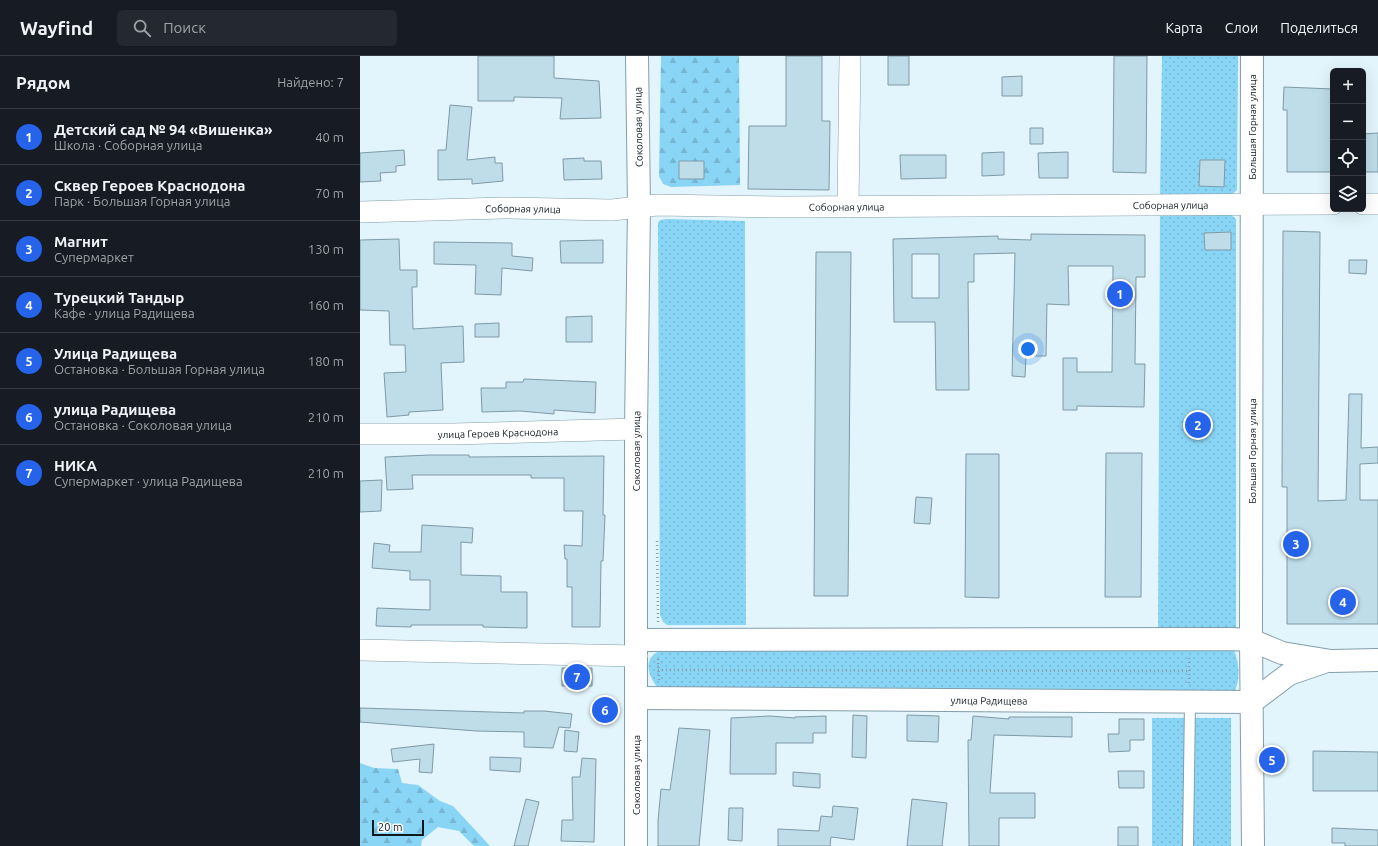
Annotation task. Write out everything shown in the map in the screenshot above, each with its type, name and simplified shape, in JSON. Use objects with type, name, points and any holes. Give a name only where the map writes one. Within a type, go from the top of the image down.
[{"type":"main road","name":"Соколовая улица","points":[[636,846],[636,429],[639,207],[637,56]]},
{"type":"main road","name":"Большая Горная улица","points":[[1252,56],[1251,640],[1253,846]]},
{"type":"main road","points":[[637,648],[1188,639],[1251,640],[1282,653],[1331,660],[1378,660]]},
{"type":"main road","points":[[1252,702],[1289,674],[1331,660]]},
{"type":"main road","name":"улица Радищева","points":[[636,698],[1252,702]]},
{"type":"street","points":[[848,207],[850,56]]},
{"type":"street","name":"Соборная улица","points":[[360,212],[504,208],[612,210],[657,204],[848,207],[1330,204]]},
{"type":"street","points":[[1366,204],[1378,204]]},
{"type":"street","name":"улица Героев Краснодона","points":[[360,434],[453,434],[636,429]]},
{"type":"street","points":[[360,650],[637,648]]},
{"type":"lane","points":[[1188,846],[1190,702]]},
{"type":"path","points":[[1188,639],[1190,702]]},
{"type":"path","points":[[658,670],[1189,671]]},
{"type":"green space","points":[[661,56],[739,56],[740,185],[671,187],[663,184],[659,176]]},
{"type":"green space","points":[[1162,56],[1238,56],[1237,190],[1230,196],[1160,196]]},
{"type":"green space","points":[[1160,213],[1229,213],[1236,219],[1236,631],[1158,633]]},
{"type":"green space","points":[[660,220],[745,221],[746,625],[667,625],[663,622],[660,615],[658,223]]},
{"type":"green space","points":[[1226,647],[1234,650],[1237,660],[1238,682],[1234,692],[657,687],[650,676],[648,665],[652,656],[664,649]]},
{"type":"green space","points":[[1152,718],[1231,718],[1231,846],[1152,846]]},
{"type":"green space","points":[[360,763],[374,768],[398,769],[402,783],[418,785],[440,801],[453,806],[490,846],[474,846],[459,831],[438,827],[422,840],[421,846],[360,846]]},
{"type":"building","points":[[478,56],[554,56],[554,78],[599,81],[601,118],[560,119],[562,98],[514,97],[514,101],[478,101]]},
{"type":"building","points":[[786,56],[822,56],[822,121],[830,121],[829,190],[748,189],[749,126],[786,126]]},
{"type":"building","points":[[888,56],[909,56],[909,85],[888,85]]},
{"type":"building","points":[[1114,56],[1147,56],[1146,173],[1113,172]]},
{"type":"building","points":[[1022,76],[1022,96],[1002,96],[1002,77]]},
{"type":"building","points":[[1284,87],[1330,89],[1330,172],[1287,172],[1287,110],[1283,110]]},
{"type":"building","points":[[450,105],[472,107],[467,160],[495,157],[495,163],[502,163],[503,181],[472,184],[472,179],[438,180],[438,150],[446,150]]},
{"type":"building","points":[[1030,128],[1043,128],[1043,144],[1030,144]]},
{"type":"building","points":[[1378,133],[1378,172],[1366,172],[1366,134]]},
{"type":"building","points":[[404,150],[405,165],[396,166],[396,172],[380,173],[381,181],[360,182],[360,153]]},
{"type":"building","points":[[1004,152],[1004,175],[982,176],[982,153]]},
{"type":"building","points":[[1068,152],[1068,178],[1039,178],[1038,153]]},
{"type":"building","points":[[900,155],[946,155],[946,178],[901,179]]},
{"type":"building","points":[[584,158],[584,161],[601,161],[602,179],[564,180],[563,159]]},
{"type":"building","points":[[1200,160],[1225,160],[1224,187],[1199,186]]},
{"type":"building","points":[[679,161],[704,161],[704,179],[679,179]]},
{"type":"building","points":[[1283,231],[1320,232],[1318,501],[1346,500],[1349,394],[1362,394],[1361,448],[1378,447],[1378,463],[1360,464],[1360,500],[1378,500],[1378,624],[1287,624],[1287,487],[1282,487]]},
{"type":"building","points":[[1231,232],[1231,250],[1205,250],[1204,233]]},
{"type":"building","points":[[1031,234],[1145,235],[1145,277],[1136,277],[1135,364],[1145,364],[1144,407],[1077,406],[1077,410],[1063,410],[1063,358],[1077,358],[1077,372],[1112,372],[1113,266],[1068,266],[1069,305],[1047,304],[1046,356],[1026,356],[1025,377],[1012,376],[1015,253],[974,254],[974,282],[968,282],[969,390],[936,390],[935,322],[894,322],[893,239],[998,236],[998,239],[1031,240]],"holes":[[[912,254],[939,254],[939,298],[912,298]]]},
{"type":"building","points":[[399,239],[400,270],[417,270],[417,287],[412,287],[413,329],[463,326],[464,362],[441,363],[443,410],[409,412],[409,415],[387,417],[384,373],[406,372],[405,345],[390,345],[389,311],[360,310],[360,240]]},
{"type":"building","points":[[603,240],[603,263],[561,263],[560,241]]},
{"type":"building","points":[[434,242],[512,243],[512,256],[533,258],[532,271],[502,268],[501,295],[475,294],[476,265],[434,264]]},
{"type":"building","points":[[816,252],[851,252],[848,596],[814,596]]},
{"type":"building","points":[[1349,260],[1367,260],[1366,274],[1349,273]]},
{"type":"building","points":[[592,316],[592,342],[566,342],[566,317]]},
{"type":"building","points":[[499,323],[499,337],[475,337],[475,324]]},
{"type":"building","points":[[524,379],[596,382],[595,413],[554,410],[554,414],[520,411],[482,412],[481,388],[506,388],[506,382],[523,382]]},
{"type":"building","points":[[1106,453],[1142,453],[1141,597],[1105,597]]},
{"type":"building","points":[[966,454],[999,454],[999,598],[965,597]]},
{"type":"building","points":[[469,455],[469,457],[604,456],[603,515],[605,515],[603,561],[601,561],[600,627],[572,627],[572,587],[567,587],[567,559],[565,559],[564,545],[582,546],[583,511],[564,511],[564,478],[531,478],[531,475],[412,475],[413,489],[387,490],[385,457]]},
{"type":"building","points":[[382,480],[381,511],[360,512],[360,481]]},
{"type":"building","points":[[916,497],[932,498],[930,524],[914,523]]},
{"type":"building","points":[[422,525],[473,528],[472,543],[461,542],[461,575],[501,576],[501,592],[527,592],[527,628],[483,627],[483,625],[411,625],[411,627],[376,626],[377,608],[430,610],[430,580],[410,580],[410,571],[372,568],[374,543],[390,545],[389,552],[421,552]]},
{"type":"building","points":[[562,668],[592,668],[592,686],[562,686]]},
{"type":"building","points":[[360,708],[524,713],[524,711],[544,711],[572,714],[570,728],[559,727],[553,748],[524,747],[524,732],[476,731],[360,722]]},
{"type":"building","points":[[853,715],[867,716],[866,758],[852,757]]},
{"type":"building","points":[[907,715],[939,716],[938,742],[907,741]]},
{"type":"building","points":[[770,716],[795,718],[826,716],[826,733],[813,733],[813,743],[776,743],[776,774],[730,774],[731,718]]},
{"type":"building","points":[[973,716],[1009,719],[1009,717],[1072,717],[1072,737],[994,735],[990,793],[1035,793],[1035,818],[999,818],[999,846],[969,846],[968,740],[971,740]]},
{"type":"building","points":[[1119,719],[1144,719],[1144,740],[1130,740],[1130,751],[1109,752],[1108,734],[1119,734]]},
{"type":"building","points":[[679,728],[710,730],[699,846],[658,846],[658,821],[661,789],[670,790]]},
{"type":"building","points":[[565,730],[579,732],[577,752],[564,751]]},
{"type":"building","points":[[434,744],[432,773],[419,772],[420,759],[393,762],[391,749]]},
{"type":"building","points":[[1313,751],[1378,752],[1378,791],[1313,791]]},
{"type":"building","points":[[490,757],[521,758],[520,772],[490,770]]},
{"type":"building","points":[[582,758],[596,759],[594,842],[561,841],[562,820],[573,820],[572,777],[580,777]]},
{"type":"building","points":[[1118,771],[1144,771],[1144,788],[1119,788]]},
{"type":"building","points":[[793,772],[820,774],[820,788],[793,786]]},
{"type":"building","points":[[526,799],[539,802],[528,846],[514,846]]},
{"type":"building","points":[[912,799],[947,803],[942,846],[907,846]]},
{"type":"building","points":[[833,806],[858,808],[854,840],[831,837],[830,846],[778,846],[778,829],[819,831],[821,816],[832,817]]},
{"type":"building","points":[[729,808],[743,808],[742,841],[728,840]]},
{"type":"building","points":[[1118,827],[1138,827],[1138,846],[1118,846]]},
{"type":"building","points":[[1332,828],[1378,830],[1378,846],[1345,846],[1345,843],[1332,843]]},
{"type":"place","name":"Детский сад № 94 «Вишенка»","points":[[1120,294]]},
{"type":"place","name":"Сквер Героев Краснодона","points":[[1198,425]]},
{"type":"place","name":"Магнит","points":[[1296,544]]},
{"type":"place","name":"Турецкий Тандыр","points":[[1343,602]]},
{"type":"place","name":"НИКА","points":[[577,677]]},
{"type":"place","name":"улица Радищева","points":[[605,710]]},
{"type":"place","name":"Улица Радищева","points":[[1272,760]]}]
